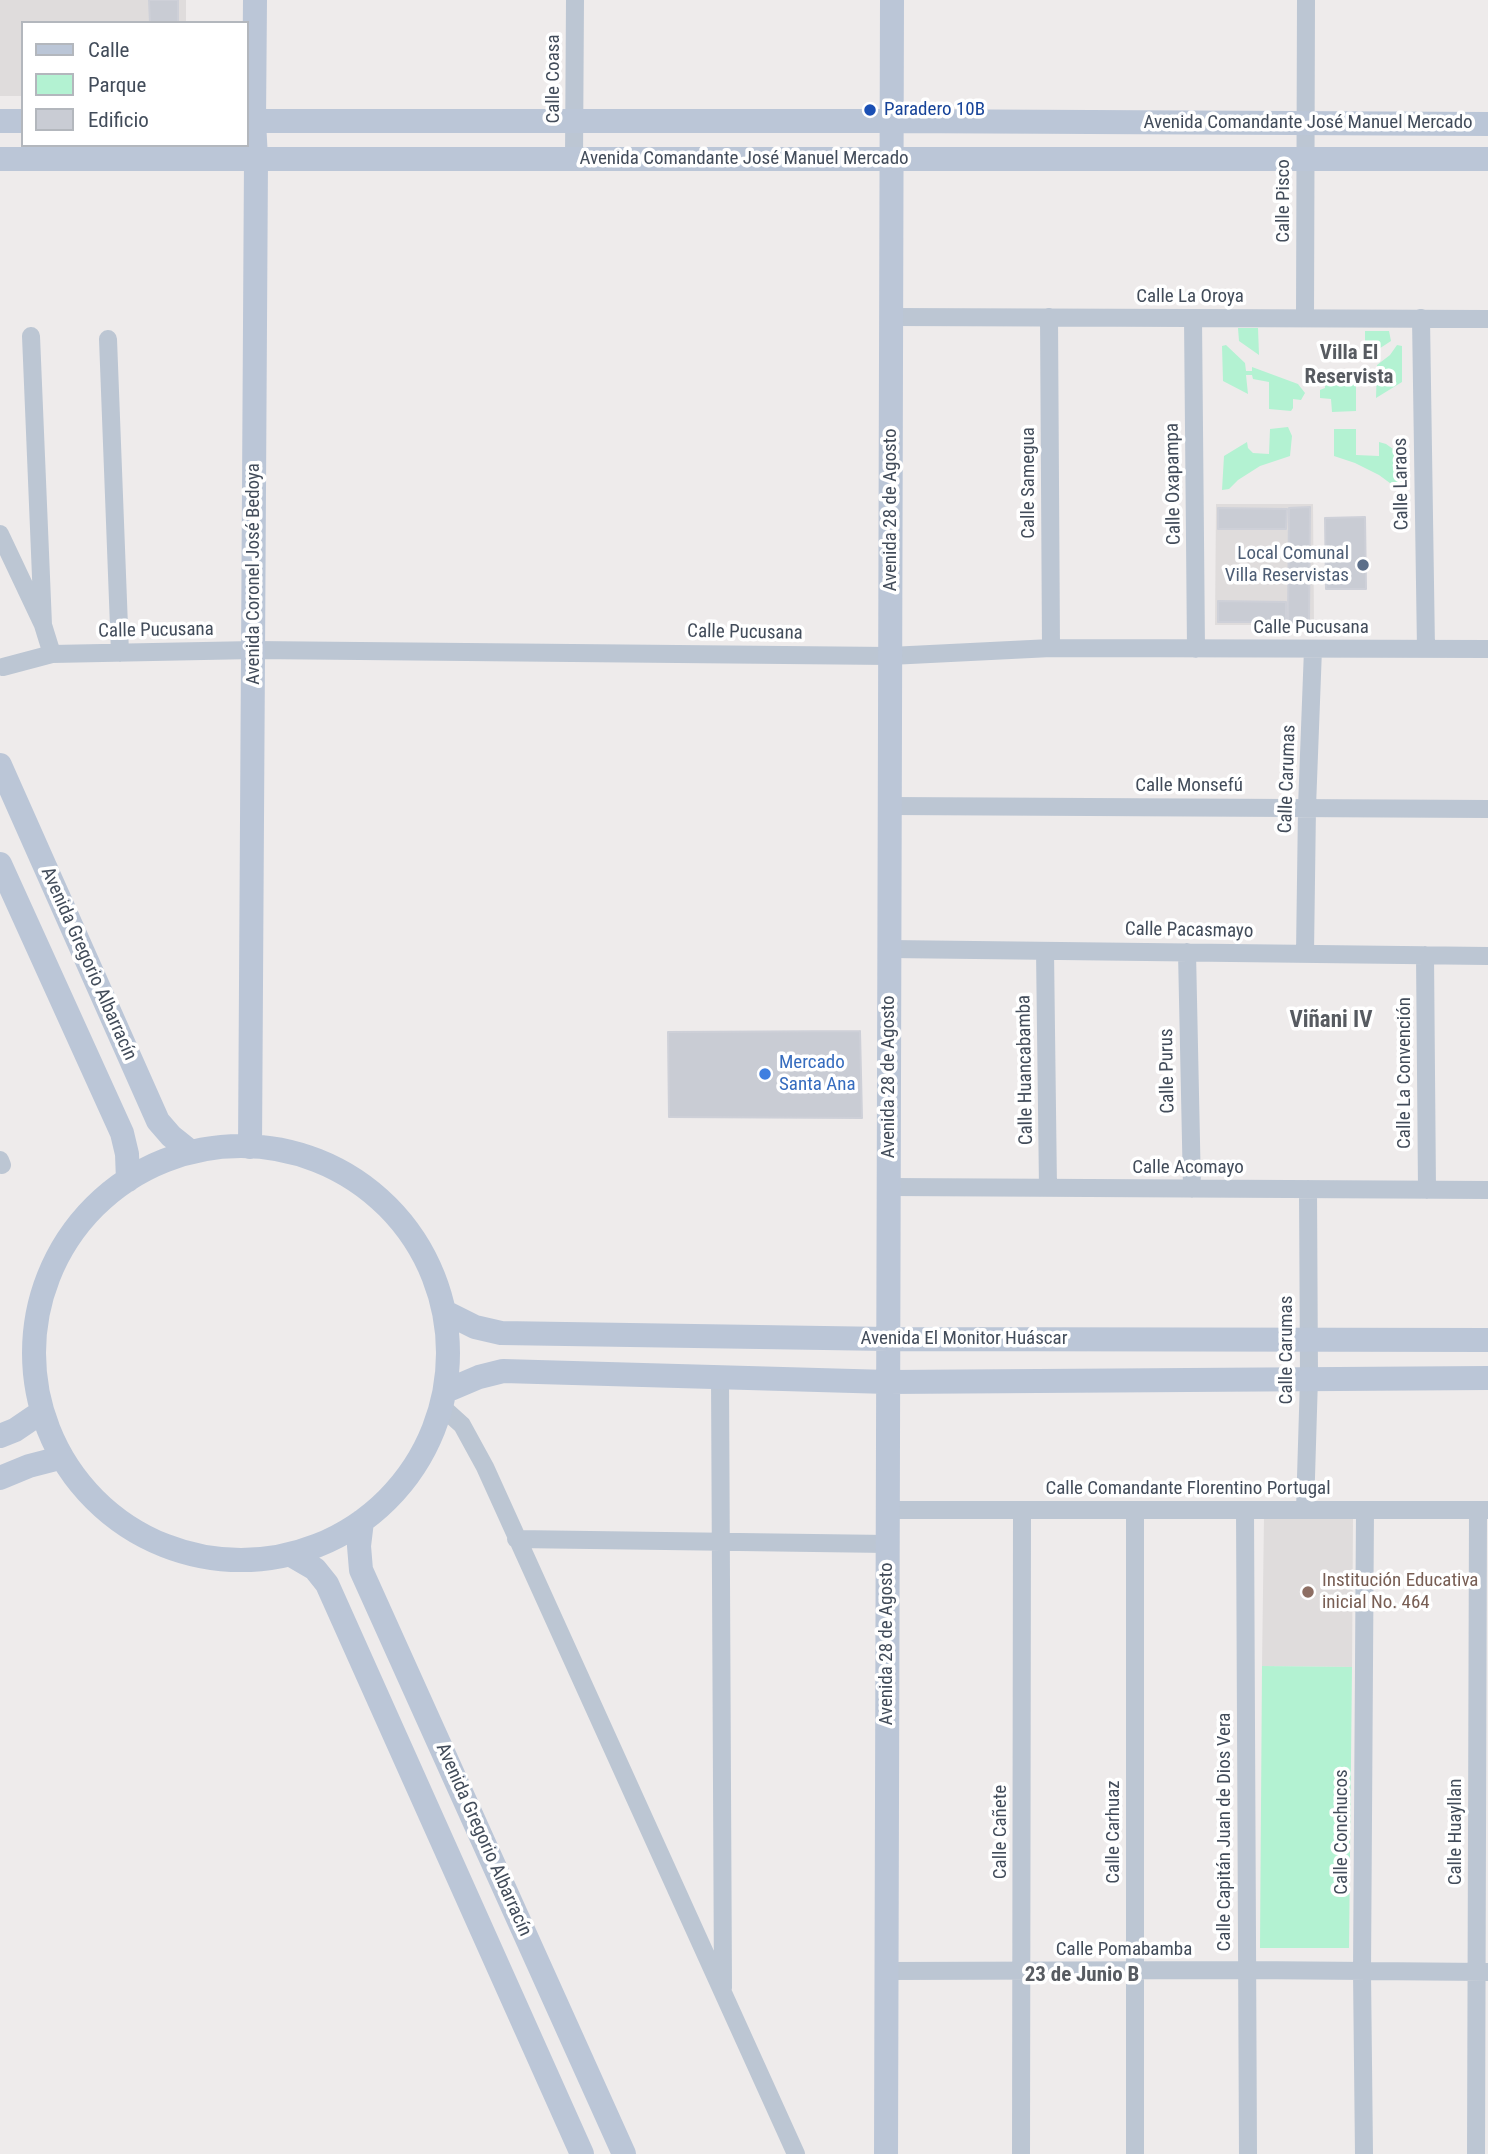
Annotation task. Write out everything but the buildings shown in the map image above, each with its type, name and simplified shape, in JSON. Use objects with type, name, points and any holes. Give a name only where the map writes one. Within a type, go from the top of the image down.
[{"type":"street","name":"Avenida Coronel José Bedoya","points":[[250,1147],[256,159],[250,121],[255,0]]},
{"type":"street","name":"Calle Coasa","points":[[575,0],[575,159]]},
{"type":"street","name":"Avenida 28 de Agosto","points":[[886,2154],[892,0]]},
{"type":"street","name":"Calle Pisco","points":[[1305,318],[1306,0]]},
{"type":"street","points":[[0,121],[21,121]]},
{"type":"street","name":"Avenida Comandante José Manuel Mercado","points":[[250,121],[1488,124]]},
{"type":"street","name":"Avenida Comandante José Manuel Mercado","points":[[0,159],[1488,159]]},
{"type":"street","name":"Calle La Oroya","points":[[891,317],[1488,318]]},
{"type":"street","name":"Calle Samegua","points":[[1049,317],[1051,648]]},
{"type":"street","name":"Calle Oxapampa","points":[[1193,318],[1196,649]]},
{"type":"street","name":"Calle Laraos","points":[[1421,318],[1426,649]]},
{"type":"street","points":[[31,335],[43,625]]},
{"type":"street","points":[[108,339],[120,653]]},
{"type":"street","points":[[0,534],[43,625],[52,654]]},
{"type":"street","name":"Calle Pucusana","points":[[3,667],[52,654],[254,650],[890,656],[1051,648],[1488,649]]},
{"type":"street","name":"Calle Carumas","points":[[1305,953],[1313,649]]},
{"type":"street","name":"Avenida Gregorio Albarracín","points":[[0,765],[158,1121],[191,1152]]},
{"type":"street","name":"Calle Monsefú","points":[[890,806],[1488,809]]},
{"type":"street","name":"Avenida Gregorio Albarracín","points":[[0,864],[122,1133],[127,1154],[128,1180]]},
{"type":"street","name":"Calle Pacasmayo","points":[[889,949],[1488,956]]},
{"type":"street","name":"Calle Huancabamba","points":[[1045,951],[1048,1188]]},
{"type":"street","name":"Calle Purus","points":[[1187,952],[1192,1189]]},
{"type":"street","name":"Calle La Convención","points":[[1425,955],[1427,1190]]},
{"type":"street","points":[[232,1146],[250,1147],[274,1149],[315,1159],[352,1178],[385,1203],[412,1235],[433,1272],[445,1312],[449,1351],[444,1398],[435,1429],[417,1464],[392,1495],[362,1521],[328,1542],[291,1555],[252,1560],[212,1559],[174,1550],[138,1534],[106,1512],[78,1483],[60,1458],[40,1413],[34,1354],[36,1321],[47,1279],[73,1232],[94,1207],[148,1168],[191,1152],[232,1146]]},
{"type":"street","name":"Calle Acomayo","points":[[889,1187],[1488,1190]]},
{"type":"street","name":"Calle Carumas","points":[[1305,1510],[1309,1378],[1308,1189]]},
{"type":"street","name":"Avenida El Monitor Huáscar","points":[[445,1312],[475,1327],[501,1333],[888,1339],[1488,1340]]},
{"type":"street","points":[[444,1398],[478,1377],[503,1371],[888,1382],[1488,1378]]},
{"type":"street","points":[[720,1377],[723,1995]]},
{"type":"street","points":[[444,1398],[485,1467],[796,2154]]},
{"type":"street","points":[[0,1436],[15,1430],[40,1413]]},
{"type":"street","points":[[0,1478],[29,1466],[60,1458]]},
{"type":"street","name":"Calle Comandante Florentino Portugal","points":[[888,1510],[1483,1510]]},
{"type":"street","name":"Calle Cañete","points":[[1021,2154],[1022,1510]]},
{"type":"street","name":"Calle Carhuaz","points":[[1135,1510],[1135,2154]]},
{"type":"street","name":"Calle Capitán Juan de Dios Vera","points":[[1245,1510],[1248,2154]]},
{"type":"street","name":"Calle Conchucos","points":[[1364,2154],[1362,1972],[1365,1510]]},
{"type":"street","name":"Calle Huayllan","points":[[1476,2154],[1482,1972],[1483,1510]]},
{"type":"street","name":"Avenida Gregorio Albarracín","points":[[362,1521],[359,1546],[361,1570],[624,2154]]},
{"type":"street","points":[[516,1539],[888,1544]]},
{"type":"street","name":"Avenida Gregorio Albarracín","points":[[291,1555],[315,1569],[327,1584],[582,2154]]},
{"type":"street","name":"Calle Pomabamba","points":[[886,1971],[1482,1972]]},
{"type":"shaded area","points":[[0,0],[186,0],[186,21],[21,21],[21,96],[0,96]]},
{"type":"shaded area","points":[[1216,504],[1313,504],[1314,625],[1215,625]]},
{"type":"shaded area","name":"Institución Educativa inicial No. 464","points":[[1264,1517],[1353,1518],[1352,1667],[1262,1666]]},
{"type":"green space","points":[[1238,328],[1258,328],[1259,355],[1239,341]]},
{"type":"green space","points":[[1365,331],[1389,331],[1391,341],[1365,358]]},
{"type":"green space","points":[[1226,345],[1245,363],[1246,371],[1252,371],[1252,367],[1298,384],[1305,393],[1301,400],[1293,399],[1291,411],[1269,409],[1269,382],[1246,375],[1248,394],[1223,381],[1222,346]]},
{"type":"green space","points":[[1397,345],[1402,346],[1402,382],[1376,398],[1377,365],[1390,355]]},
{"type":"green space","points":[[1370,368],[1370,381],[1356,384],[1356,411],[1332,412],[1331,399],[1320,398],[1320,390],[1325,388],[1325,382]]},
{"type":"green space","points":[[1288,427],[1292,436],[1290,456],[1260,466],[1229,489],[1222,490],[1224,456],[1247,442],[1253,453],[1269,454],[1270,429]]},
{"type":"green space","points":[[1334,429],[1356,429],[1356,455],[1379,456],[1379,442],[1403,456],[1404,488],[1398,489],[1379,475],[1334,456]]},
{"type":"green space","points":[[1262,1666],[1352,1667],[1349,1948],[1260,1948]]},
{"type":"place","name":"Paradero 10B","points":[[870,110]]},
{"type":"place","name":"Local Comunal Villa Reservistas","points":[[1363,565]]},
{"type":"place","name":"Mercado Santa Ana","points":[[765,1074]]},
{"type":"place","name":"Institución Educativa inicial No. 464","points":[[1308,1592]]},
{"type":"district","name":"Villa El Reservista","points":[[1349,366]]},
{"type":"district","name":"Viñani IV","points":[[1331,1021]]},
{"type":"district","name":"23 de Junio B","points":[[1082,1976]]}]
